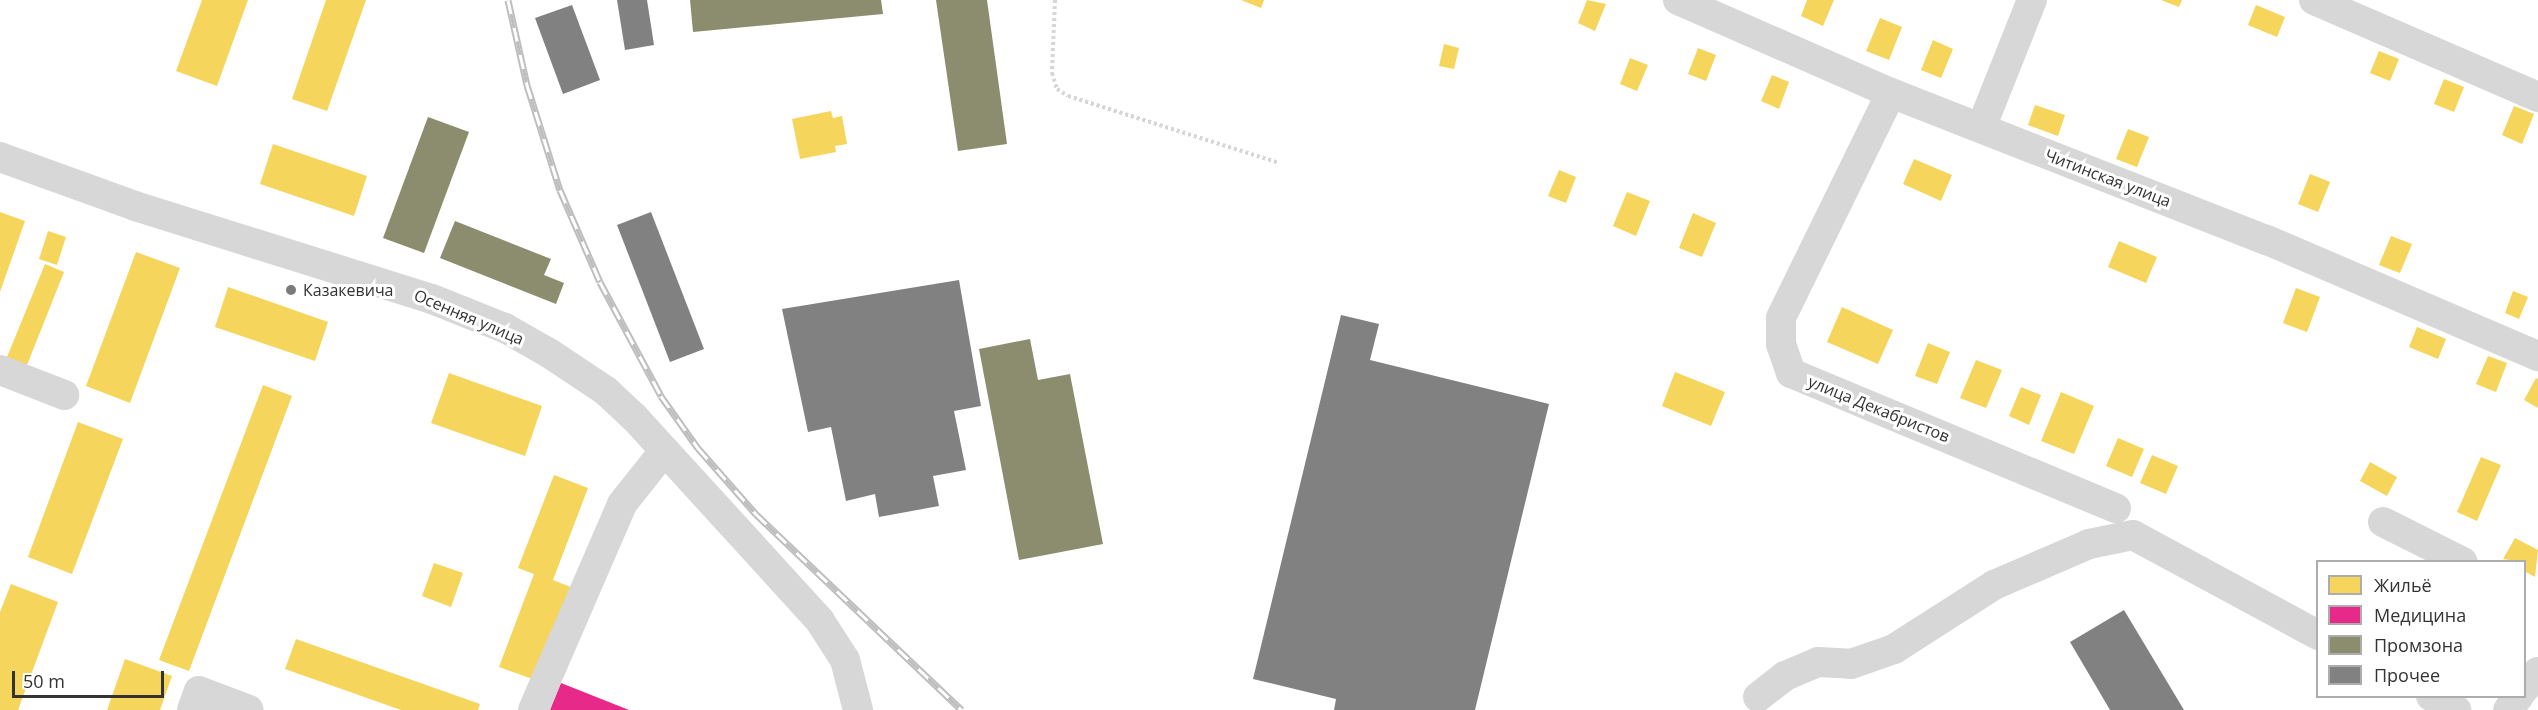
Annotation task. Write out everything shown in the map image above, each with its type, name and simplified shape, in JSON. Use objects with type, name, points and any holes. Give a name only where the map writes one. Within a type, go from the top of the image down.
[{"type":"street","name":"Читинская улица","points":[[1678,0],[1891,93],[2267,240],[2538,356]]},
{"type":"street","points":[[1981,128],[2032,0]]},
{"type":"street","points":[[2314,0],[2538,96]]},
{"type":"street","name":"улица Декабристов","points":[[1891,93],[1781,318],[1781,344],[1791,373],[2116,508]]},
{"type":"street","name":"Осенняя улица","points":[[0,157],[135,206],[432,299],[505,328],[606,391],[820,621],[845,660],[858,710]]},
{"type":"street","points":[[0,370],[64,394]]},
{"type":"street","points":[[533,710],[622,504],[664,451]]},
{"type":"street","points":[[2383,522],[2461,560]]},
{"type":"street","points":[[1758,697],[1785,676],[1818,662],[1851,664],[1894,648],[1994,585],[2089,544],[2133,535],[2316,634]]},
{"type":"street","points":[[2526,687],[2538,672]]},
{"type":"street","points":[[192,710],[199,691],[249,710]]},
{"type":"street","points":[[2435,698],[2456,710]]},
{"type":"street","points":[[2508,710],[2517,698]]},
{"type":"path","points":[[1055,0],[1052,73],[1057,89],[1068,96],[1279,163]]},
{"type":"building: Жильё","points":[[202,0],[248,0],[217,86],[176,71]]},
{"type":"building: Жильё","points":[[326,0],[366,0],[327,111],[292,99]]},
{"type":"building: Жильё","points":[[1241,0],[1264,0],[1261,8]]},
{"type":"building: Жильё","points":[[1587,0],[1606,4],[1595,31],[1578,23]]},
{"type":"building: Жильё","points":[[1807,0],[1834,0],[1823,26],[1801,16]]},
{"type":"building: Жильё","points":[[2161,0],[2182,0],[2179,7]]},
{"type":"building: Жильё","points":[[2256,5],[2285,17],[2277,37],[2248,25]]},
{"type":"building: Жильё","points":[[1880,18],[1902,27],[1889,60],[1866,51]]},
{"type":"building: Жильё","points":[[1933,40],[1953,49],[1941,78],[1921,70]]},
{"type":"building: Жильё","points":[[1444,44],[1459,48],[1454,69],[1439,66]]},
{"type":"building: Жильё","points":[[1698,48],[1716,55],[1706,81],[1688,74]]},
{"type":"building: Жильё","points":[[2379,51],[2399,59],[2390,81],[2370,73]]},
{"type":"building: Жильё","points":[[1630,58],[1648,65],[1637,91],[1620,84]]},
{"type":"building: Жильё","points":[[1772,75],[1789,82],[1779,109],[1761,101]]},
{"type":"building: Жильё","points":[[2444,79],[2464,87],[2454,112],[2434,104]]},
{"type":"building: Жильё","points":[[2035,105],[2065,115],[2058,136],[2028,125]]},
{"type":"building: Жильё","points":[[2514,106],[2534,114],[2522,144],[2502,135]]},
{"type":"building: Жильё","points":[[831,111],[833,118],[842,116],[847,144],[835,146],[836,152],[800,159],[792,119]]},
{"type":"building: Жильё","points":[[2128,129],[2149,137],[2137,167],[2116,159]]},
{"type":"building: Жильё","points":[[273,144],[367,176],[354,216],[260,184]]},
{"type":"building: Жильё","points":[[1914,159],[1952,175],[1941,201],[1903,184]]},
{"type":"building: Жильё","points":[[1559,170],[1576,177],[1566,203],[1548,196]]},
{"type":"building: Жильё","points":[[2310,174],[2330,182],[2318,212],[2298,204]]},
{"type":"building: Жильё","points":[[1627,192],[1650,201],[1636,236],[1613,226]]},
{"type":"building: Жильё","points":[[0,212],[25,221],[0,292]]},
{"type":"building: Жильё","points":[[1693,213],[1716,223],[1702,257],[1679,248]]},
{"type":"building: Жильё","points":[[48,231],[66,237],[57,265],[39,259]]},
{"type":"building: Жильё","points":[[2391,236],[2412,244],[2400,273],[2379,265]]},
{"type":"building: Жильё","points":[[2119,241],[2157,257],[2146,283],[2108,267]]},
{"type":"building: Жильё","points":[[136,252],[180,268],[130,403],[86,386]]},
{"type":"building: Жильё","points":[[45,264],[64,272],[27,365],[7,357]]},
{"type":"building: Жильё","points":[[228,287],[328,322],[315,361],[215,327]]},
{"type":"building: Жильё","points":[[2296,288],[2320,297],[2307,332],[2283,323]]},
{"type":"building: Жильё","points":[[2513,291],[2528,297],[2519,319],[2505,313]]},
{"type":"building: Жильё","points":[[1842,307],[1893,330],[1878,364],[1827,342]]},
{"type":"building: Жильё","points":[[2417,327],[2446,339],[2438,359],[2409,347]]},
{"type":"building: Жильё","points":[[1928,343],[1950,352],[1937,384],[1915,376]]},
{"type":"building: Жильё","points":[[2488,356],[2507,363],[2496,392],[2476,384]]},
{"type":"building: Жильё","points":[[1976,360],[2002,370],[1986,408],[1960,398]]},
{"type":"building: Жильё","points":[[1675,372],[1725,392],[1711,426],[1662,406]]},
{"type":"building: Жильё","points":[[449,373],[542,406],[525,456],[431,423]]},
{"type":"building: Жильё","points":[[2536,378],[2538,379],[2538,408],[2524,400]]},
{"type":"building: Жильё","points":[[263,385],[292,396],[189,671],[159,660]]},
{"type":"building: Жильё","points":[[2021,387],[2041,395],[2029,425],[2009,416]]},
{"type":"building: Жильё","points":[[2061,392],[2094,406],[2074,454],[2041,441]]},
{"type":"building: Жильё","points":[[78,422],[123,439],[72,574],[28,557]]},
{"type":"building: Жильё","points":[[2118,438],[2144,449],[2132,477],[2106,466]]},
{"type":"building: Жильё","points":[[2152,455],[2178,466],[2166,494],[2140,483]]},
{"type":"building: Жильё","points":[[2481,457],[2501,465],[2477,521],[2457,512]]},
{"type":"building: Жильё","points":[[2370,462],[2397,477],[2387,496],[2360,481]]},
{"type":"building: Жильё","points":[[554,475],[588,488],[553,580],[573,588],[538,681],[499,667],[534,574],[518,568]]},
{"type":"building: Жильё","points":[[2515,538],[2538,550],[2535,577],[2526,572],[2526,560],[2503,559]]},
{"type":"building: Жильё","points":[[434,563],[463,573],[451,607],[422,596]]},
{"type":"building: Жильё","points":[[11,584],[58,602],[18,710],[0,710],[0,612]]},
{"type":"building: Жильё","points":[[296,639],[480,704],[478,710],[401,710],[285,669]]},
{"type":"building: Жильё","points":[[125,659],[172,676],[160,710],[107,710]]},
{"type":"building: Медицина","points":[[561,683],[629,710],[550,710]]},
{"type":"building: Промзона","points":[[690,0],[881,0],[883,14],[693,32]]},
{"type":"building: Промзона","points":[[936,0],[987,0],[1007,144],[958,151]]},
{"type":"building: Промзона","points":[[428,117],[469,132],[424,253],[383,238]]},
{"type":"building: Промзона","points":[[455,221],[551,259],[544,275],[564,283],[556,304],[440,258]]},
{"type":"building: Промзона","points":[[1030,339],[1038,380],[1070,374],[1103,544],[1019,560],[979,349]]},
{"type":"building: Прочее","points":[[617,0],[647,0],[654,45],[625,50]]},
{"type":"building: Прочее","points":[[572,5],[600,80],[563,94],[535,18]]},
{"type":"building: Прочее","points":[[651,212],[704,349],[670,362],[617,225]]},
{"type":"building: Прочее","points":[[959,280],[981,406],[954,411],[966,470],[933,476],[939,506],[879,517],[875,494],[846,501],[831,427],[808,432],[782,309]]},
{"type":"building: Прочее","points":[[1341,315],[1379,324],[1370,360],[1549,404],[1475,710],[1334,710],[1336,699],[1253,679]]},
{"type":"building: Прочее","points":[[2124,610],[2184,710],[2110,710],[2070,642]]},
{"type":"railway","points":[[508,0],[527,85],[560,190],[600,282],[661,396],[698,448],[756,514],[962,710]]},
{"type":"place","name":"Казакевича","points":[[291,290]]}]
